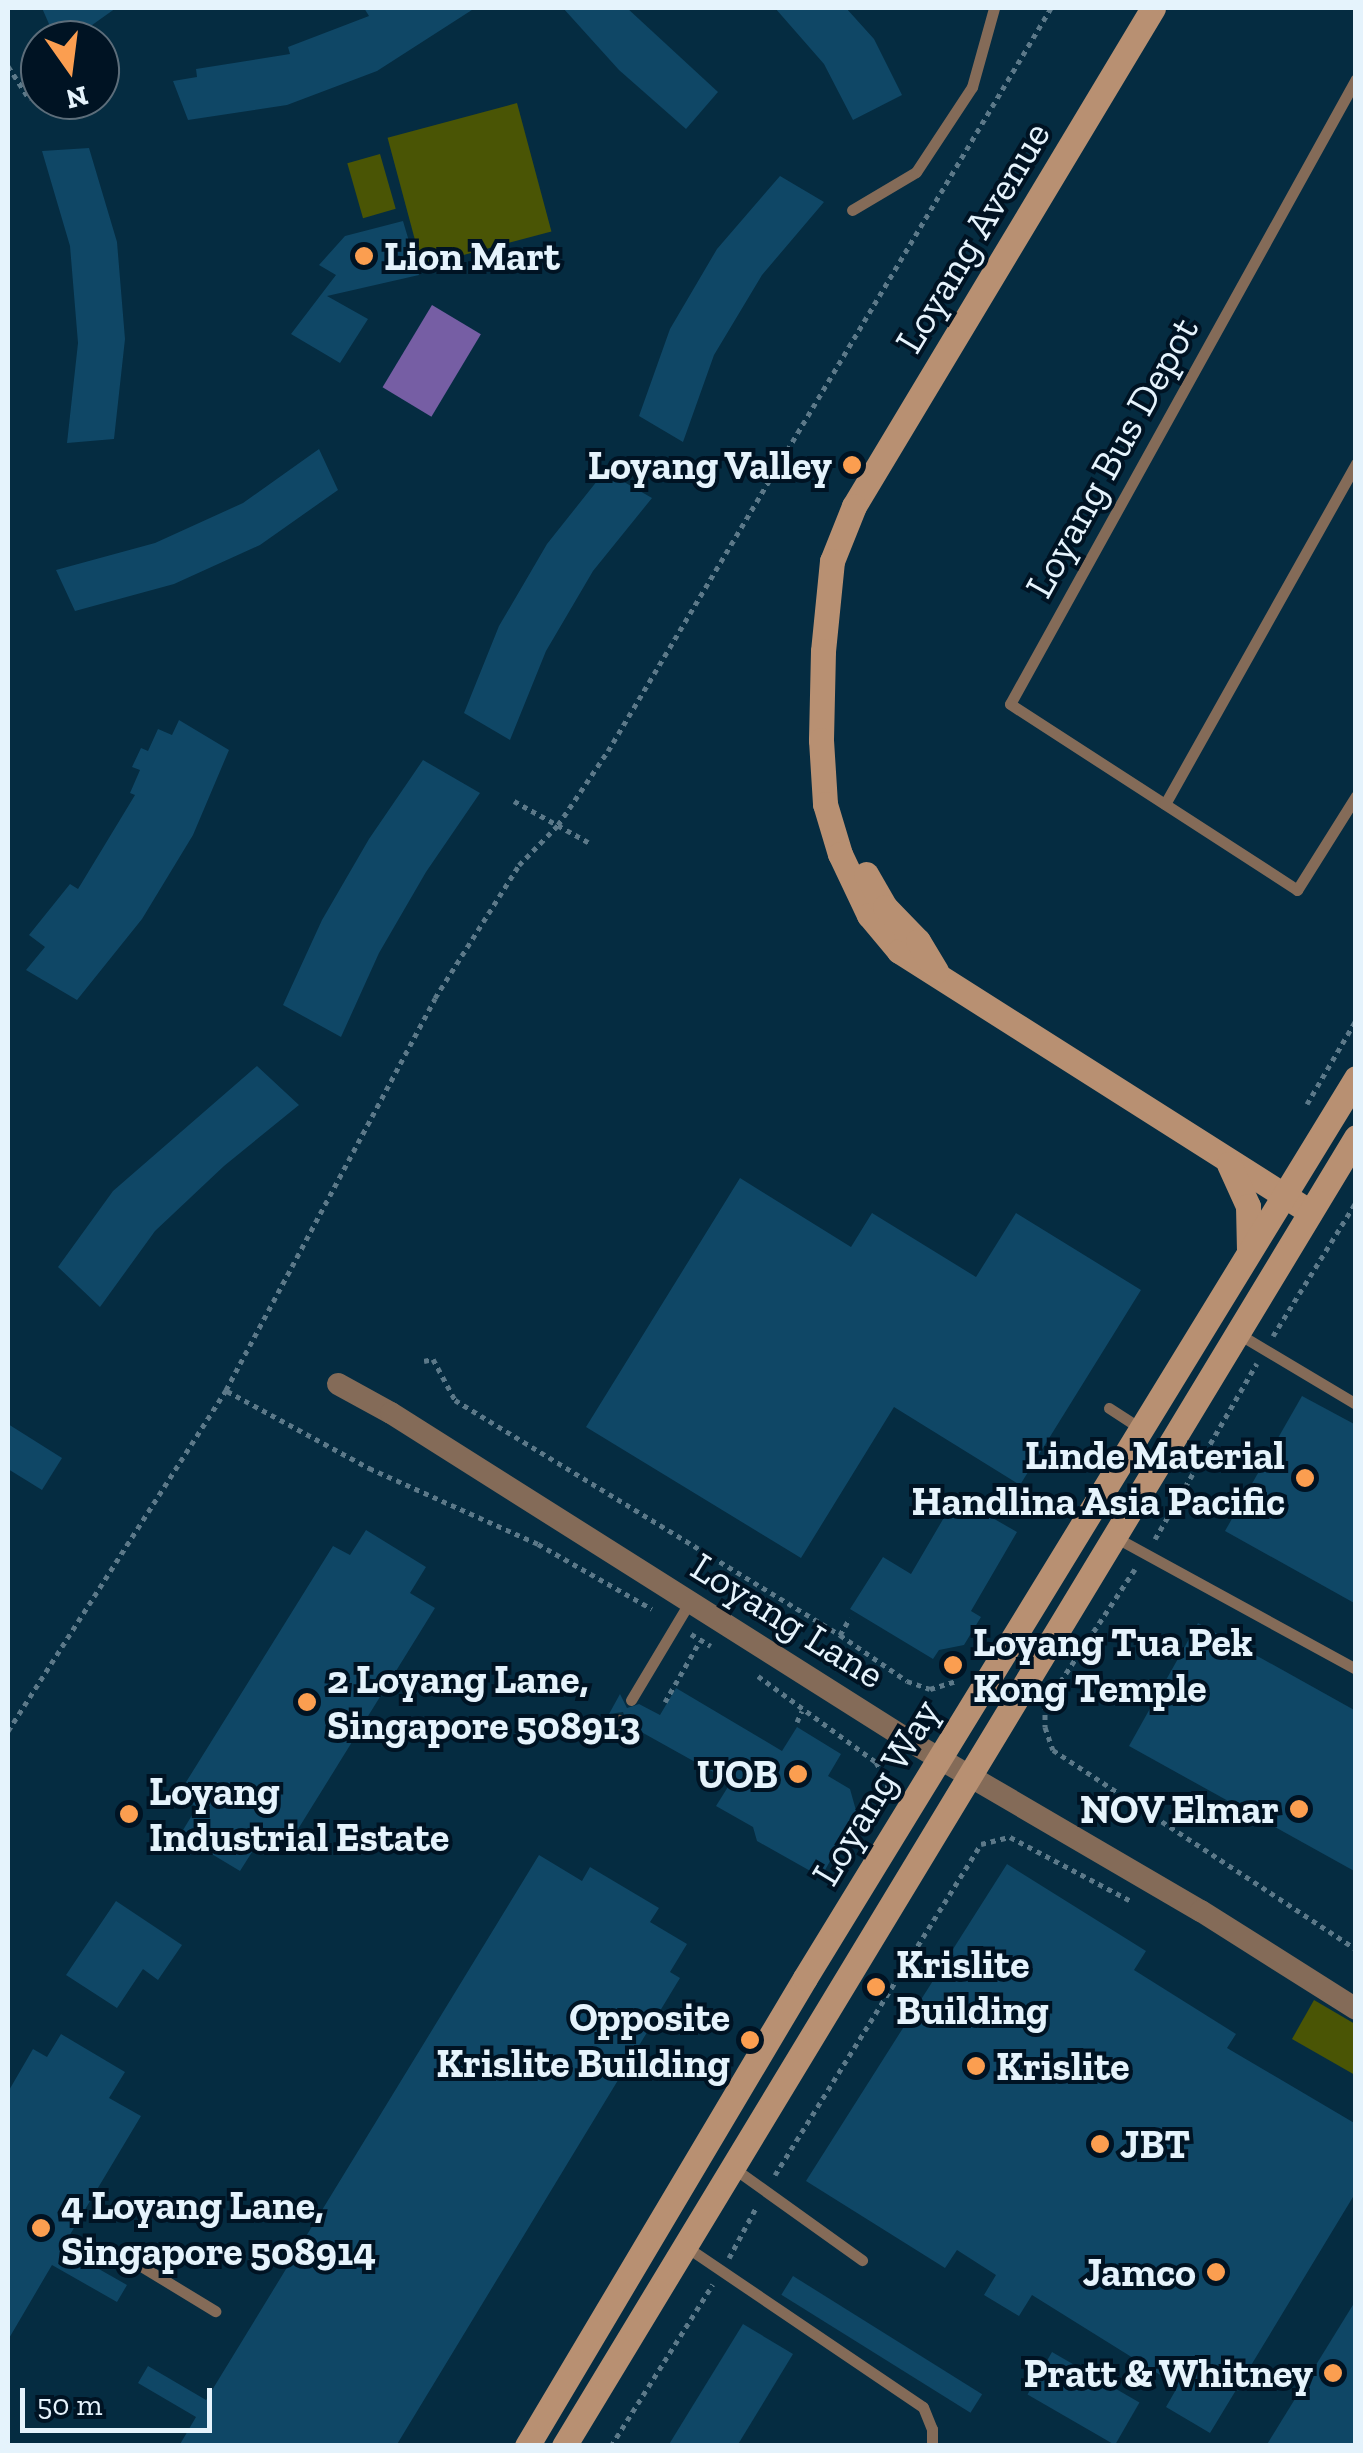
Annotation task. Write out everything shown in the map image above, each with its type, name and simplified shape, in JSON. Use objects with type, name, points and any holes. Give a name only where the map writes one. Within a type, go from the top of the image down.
[{"type":"main road","name":"Loyang Avenue","points":[[1153,8],[854,506],[838,651],[834,740],[839,803],[853,851],[885,908],[918,940],[940,978],[1226,1159]]},
{"type":"main road","name":"Loyang Way","points":[[527,2446],[940,1758],[1356,1078]]},
{"type":"main road","name":"Loyang Way","points":[[564,2446],[1356,1137]]},
{"type":"main road","points":[[1226,1159],[1310,1212]]},
{"type":"main road","points":[[1226,1159],[1248,1206],[1249,1249]]},
{"type":"street","name":"Loyang Lane","points":[[338,1384],[391,1413],[682,1613],[1201,1911],[1356,2009]]},
{"type":"lane","points":[[852,210],[916,172],[972,87],[994,8]]},
{"type":"lane","name":"Loyang Bus Depot","points":[[1356,79],[1247,283],[1010,704],[1297,890],[1356,796]]},
{"type":"lane","points":[[1166,804],[1356,463]]},
{"type":"lane","points":[[1237,1332],[1356,1404]]},
{"type":"lane","points":[[1109,1408],[1140,1428]]},
{"type":"lane","points":[[1113,1536],[1356,1669]]},
{"type":"lane","points":[[631,1700],[682,1613]]},
{"type":"lane","points":[[612,1732],[620,1720]]},
{"type":"lane","points":[[732,2167],[862,2260]]},
{"type":"lane","points":[[685,2246],[923,2407],[932,2429],[932,2446]]},
{"type":"lane","points":[[118,2252],[214,2311]]},
{"type":"path","points":[[8,1731],[226,1390],[435,998],[518,865],[558,826],[752,513],[1050,8]]},
{"type":"path","points":[[514,801],[588,842]]},
{"type":"path","points":[[1356,1202],[1147,1554],[1100,1616],[1045,1705],[1045,1727],[1053,1750],[1356,1949]]},
{"type":"path","points":[[424,1360],[433,1359],[455,1400],[840,1634],[907,1682],[930,1689],[951,1686],[962,1677]]},
{"type":"path","points":[[226,1390],[369,1468],[682,1613],[700,1642],[717,1649]]},
{"type":"path","points":[[840,1634],[850,1618]]},
{"type":"path","points":[[665,1702],[700,1642]]},
{"type":"path","points":[[748,1668],[876,1762],[888,1784]]},
{"type":"path","points":[[797,1722],[802,1711]]},
{"type":"path","points":[[611,2446],[981,1844],[1010,1837],[1138,1905]]},
{"type":"green space","points":[[517,103],[551,231],[422,266],[388,138]]},
{"type":"green space","points":[[380,154],[396,209],[363,218],[347,163]]},
{"type":"green space","points":[[1314,2000],[1355,2024],[1355,2075],[1292,2039]]},
{"type":"shaded area","points":[[432,305],[481,334],[431,417],[383,387]]},
{"type":"building","points":[[42,8],[116,8],[99,20],[47,20]]},
{"type":"building","points":[[364,8],[475,8],[377,71],[287,105],[188,120],[173,81],[197,77],[196,69],[290,54],[288,47],[369,16]]},
{"type":"building","points":[[563,8],[627,8],[718,92],[686,129],[619,70]]},
{"type":"building","points":[[775,8],[846,8],[874,39],[902,95],[853,120],[824,64]]},
{"type":"building","points":[[89,148],[117,242],[125,339],[114,439],[67,443],[78,343],[70,246],[42,151]]},
{"type":"building","points":[[780,176],[824,202],[762,275],[714,355],[683,442],[639,416],[670,329],[717,249]]},
{"type":"building","points":[[403,221],[419,275],[327,296],[368,319],[340,363],[291,334],[336,275],[319,265],[345,236]]},
{"type":"building","points":[[319,449],[338,490],[260,545],[174,584],[75,611],[56,570],[155,543],[243,503]]},
{"type":"building","points":[[605,471],[652,498],[593,571],[546,651],[510,740],[464,713],[499,626],[547,544]]},
{"type":"building","points":[[179,720],[229,750],[193,835],[142,919],[77,1000],[26,970],[45,947],[29,935],[70,884],[78,889],[135,795],[130,793],[140,770],[132,767],[141,748],[148,751],[158,729],[172,735]]},
{"type":"building","points":[[423,760],[480,793],[426,872],[379,953],[341,1037],[283,1005],[322,920],[369,839]]},
{"type":"building","points":[[257,1066],[299,1105],[224,1166],[155,1231],[100,1307],[58,1267],[113,1191]]},
{"type":"building","points":[[740,1178],[851,1247],[872,1213],[976,1277],[1016,1213],[1141,1290],[1020,1485],[894,1407],[801,1558],[586,1427]]},
{"type":"building","name":"Linde Material Handlina Asia Pacific","points":[[1302,1396],[1356,1425],[1356,1604],[1225,1531]]},
{"type":"building","points":[[8,1424],[62,1458],[42,1490],[8,1469]]},
{"type":"building","points":[[956,1497],[1017,1532],[971,1611],[981,1617],[964,1645],[939,1650],[933,1659],[850,1609],[883,1557],[911,1574]]},
{"type":"building","name":"2 Loyang Lane, Singapore 508913","points":[[366,1530],[426,1567],[410,1593],[435,1608],[282,1855],[259,1841],[240,1871],[180,1835],[197,1807],[178,1795],[333,1546],[350,1555]]},
{"type":"building","name":"NOV Elmar","points":[[1198,1623],[1356,1711],[1356,1872],[1129,1746]]},
{"type":"building","points":[[676,1688],[782,1751],[797,1727],[841,1754],[828,1776],[850,1789],[857,1814],[821,1877],[757,1841],[753,1827],[716,1806],[731,1782],[627,1724],[623,1712],[609,1714],[620,1694],[627,1708],[639,1704],[660,1715]]},
{"type":"building","points":[[539,1855],[582,1881],[590,1867],[659,1908],[650,1922],[687,1944],[670,1972],[680,1978],[396,2446],[179,2446],[196,2417],[138,2383],[148,2366],[206,2400]]},
{"type":"building","points":[[1007,1864],[1146,1951],[1134,1970],[1236,2034],[1227,2048],[1356,2124],[1356,2192],[1210,2433],[1166,2407],[1178,2386],[1032,2295],[1019,2316],[984,2295],[996,2275],[957,2250],[945,2268],[806,2181]]},
{"type":"building","points":[[116,1901],[182,1945],[158,1980],[143,1969],[117,2008],[66,1975]]},
{"type":"building","name":"4 Loyang Lane, Singapore 508914","points":[[61,2034],[125,2072],[109,2098],[141,2116],[62,2248],[127,2285],[117,2302],[52,2265],[8,2340],[8,2092],[33,2049],[47,2057]]},
{"type":"building","points":[[793,2276],[982,2394],[970,2413],[781,2295]]},
{"type":"building","name":"Pratt & Whitney","points":[[1356,2300],[1356,2446],[1266,2446]]},
{"type":"building","points":[[743,2324],[793,2354],[737,2446],[668,2446]]},
{"type":"building","points":[[1052,2352],[1139,2402],[1115,2445],[1028,2394]]},
{"type":"place","name":"Lion Mart","points":[[364,256]]},
{"type":"place","name":"Loyang Valley","points":[[852,465]]},
{"type":"place","name":"Linde Material Handlina Asia Pacific","points":[[1305,1478]]},
{"type":"place","name":"Loyang Tua Pek Kong Temple","points":[[953,1665]]},
{"type":"place","name":"2 Loyang Lane, Singapore 508913","points":[[307,1702]]},
{"type":"place","name":"UOB","points":[[798,1774]]},
{"type":"place","name":"NOV Elmar","points":[[1299,1809]]},
{"type":"place","name":"Loyang Industrial Estate","points":[[129,1814]]},
{"type":"place","name":"Krislite Building","points":[[876,1987]]},
{"type":"place","name":"Opposite Krislite Building","points":[[750,2040]]},
{"type":"place","name":"Krislite","points":[[976,2066]]},
{"type":"place","name":"JBT","points":[[1100,2144]]},
{"type":"place","name":"4 Loyang Lane, Singapore 508914","points":[[41,2228]]},
{"type":"place","name":"Jamco","points":[[1216,2272]]},
{"type":"place","name":"Pratt & Whitney","points":[[1333,2373]]}]
